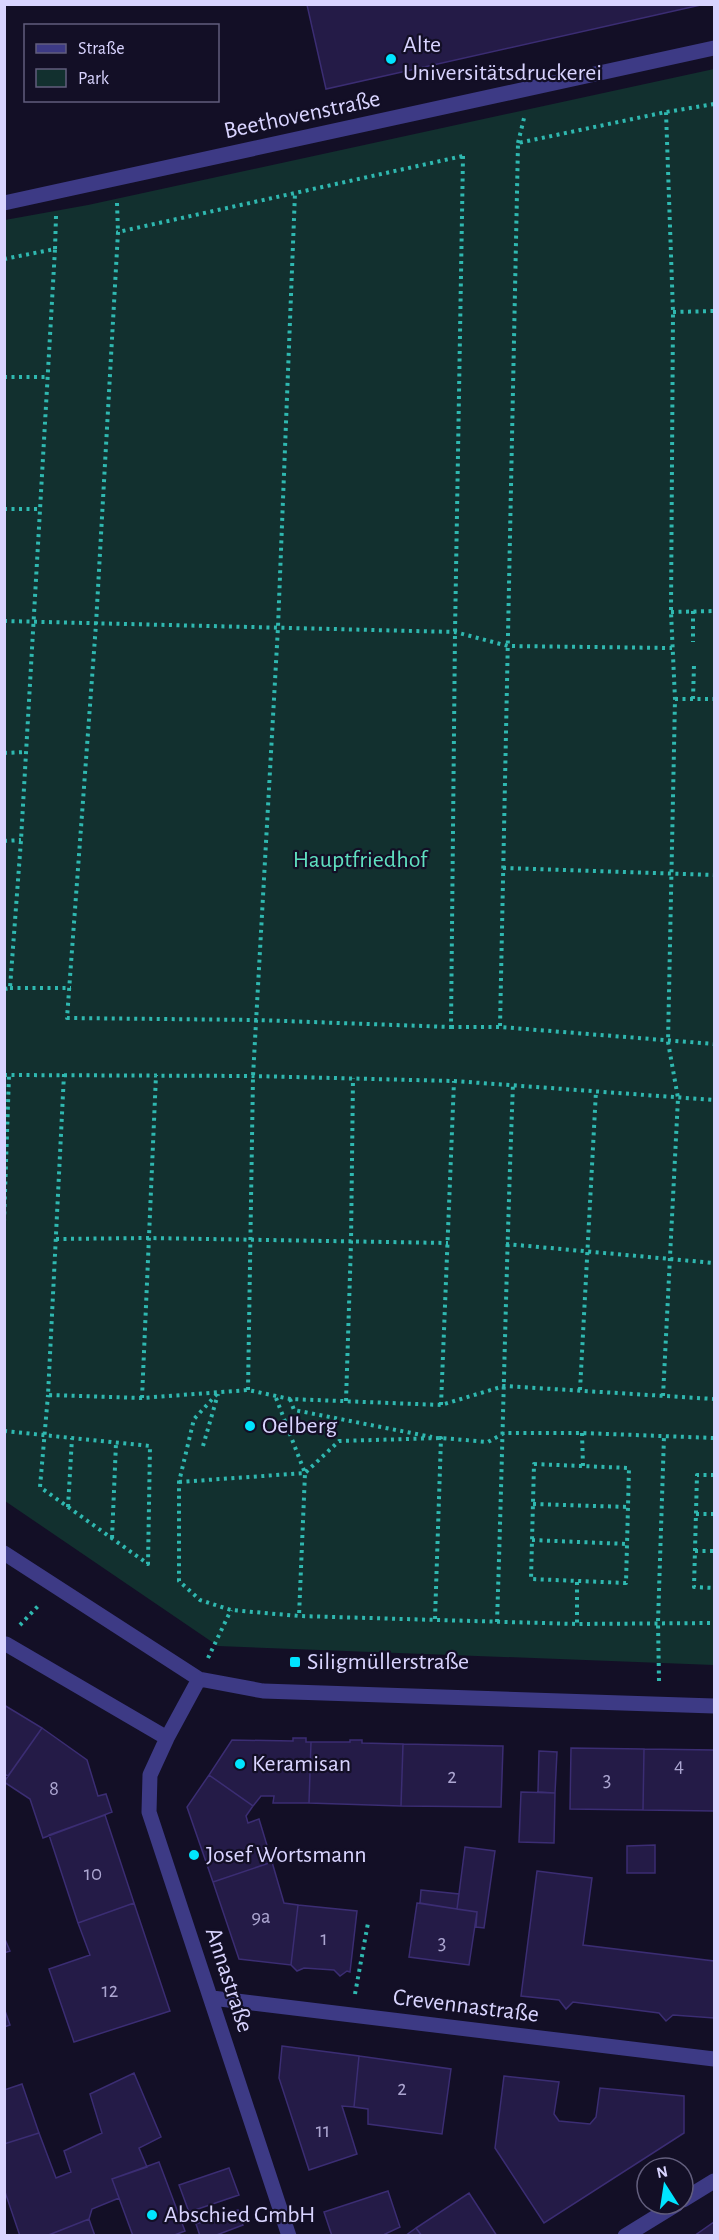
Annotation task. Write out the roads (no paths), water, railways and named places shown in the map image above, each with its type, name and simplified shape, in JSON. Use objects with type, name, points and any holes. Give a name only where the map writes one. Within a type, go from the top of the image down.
[{"type":"street","name":"Beethovenstraße","points":[[4,203],[714,48]]},
{"type":"street","points":[[4,1553],[199,1679],[264,1691],[714,1706]]},
{"type":"street","points":[[5,1645],[167,1738]]},
{"type":"street","name":"Annastraße","points":[[199,1679],[150,1775],[149,1812],[289,2235]]},
{"type":"street","name":"Crevennastraße","points":[[212,1998],[714,2059]]},
{"type":"street","points":[[695,2193],[714,2181]]},
{"type":"street","points":[[626,2235],[657,2216]]},
{"type":"place","name":"Alte Universitätsdruckerei","points":[[391,59]]},
{"type":"place","name":"Oelberg","points":[[250,1426]]},
{"type":"place","name":"Siligmüllerstraße","points":[[295,1662]]},
{"type":"place","name":"Keramisan","points":[[240,1764]]},
{"type":"place","name":"Josef Wortsmann","points":[[194,1855]]},
{"type":"place","name":"Abschied GmbH","points":[[152,2215]]},
{"type":"park label","name":"Hauptfriedhof","points":[[360,860]]}]
